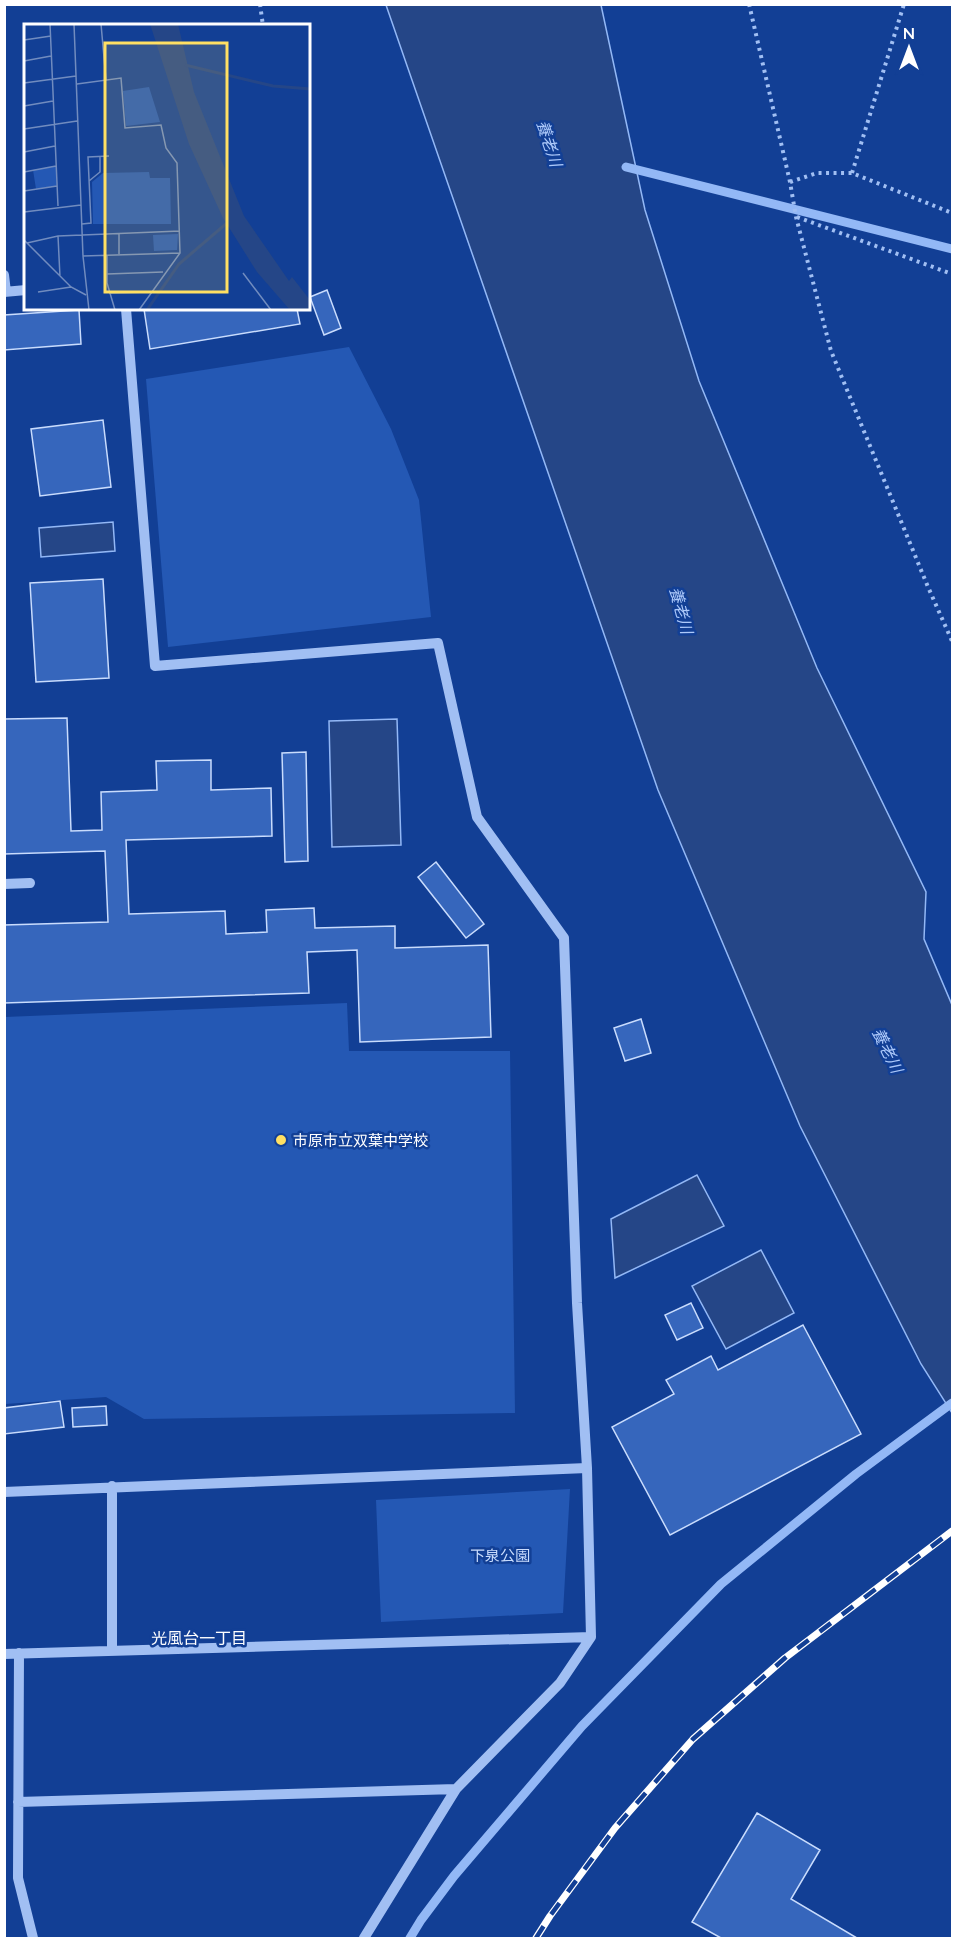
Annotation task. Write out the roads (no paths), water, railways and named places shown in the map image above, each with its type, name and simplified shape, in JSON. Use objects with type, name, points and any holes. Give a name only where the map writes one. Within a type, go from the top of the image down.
[{"type":"street","points":[[4,275],[5,292],[24,290]]},
{"type":"street","points":[[126,310],[155,666],[438,643],[477,817],[564,938],[577,1303],[587,1468],[591,1637],[560,1683],[456,1789],[364,1938]]},
{"type":"street","points":[[4,884],[30,883]]},
{"type":"street","points":[[4,1492],[587,1468]]},
{"type":"street","points":[[112,1486],[112,1650]]},
{"type":"street","points":[[4,1654],[591,1637]]},
{"type":"street","points":[[19,1653],[18,1878],[33,1938]]},
{"type":"street","points":[[18,1802],[456,1789]]},
{"type":"water","name":"養老川","points":[[386,5],[601,5],[645,210],[699,381],[817,668],[926,892],[924,939],[952,1005],[952,1413],[921,1364],[800,1126],[658,790]]},
{"type":"water","points":[[113,522],[115,551],[41,557],[39,528]]},
{"type":"water","points":[[397,719],[401,845],[332,847],[329,721]]},
{"type":"water","points":[[697,1175],[724,1226],[615,1278],[611,1219]]},
{"type":"water","points":[[761,1250],[794,1313],[726,1349],[692,1286]]},
{"type":"waterway","points":[[626,167],[952,249]]},
{"type":"waterway","points":[[410,1938],[454,1876],[582,1726],[721,1584],[856,1474],[952,1403]]},
{"type":"railway","points":[[536,1938],[615,1828],[693,1739],[785,1658],[952,1531]]},
{"type":"place","name":"市原市立双葉中学校","points":[[281,1140]]},
{"type":"district","name":"光風台一丁目","points":[[199,1637]]},
{"type":"park label","name":"下泉公園","points":[[500,1555]]}]
